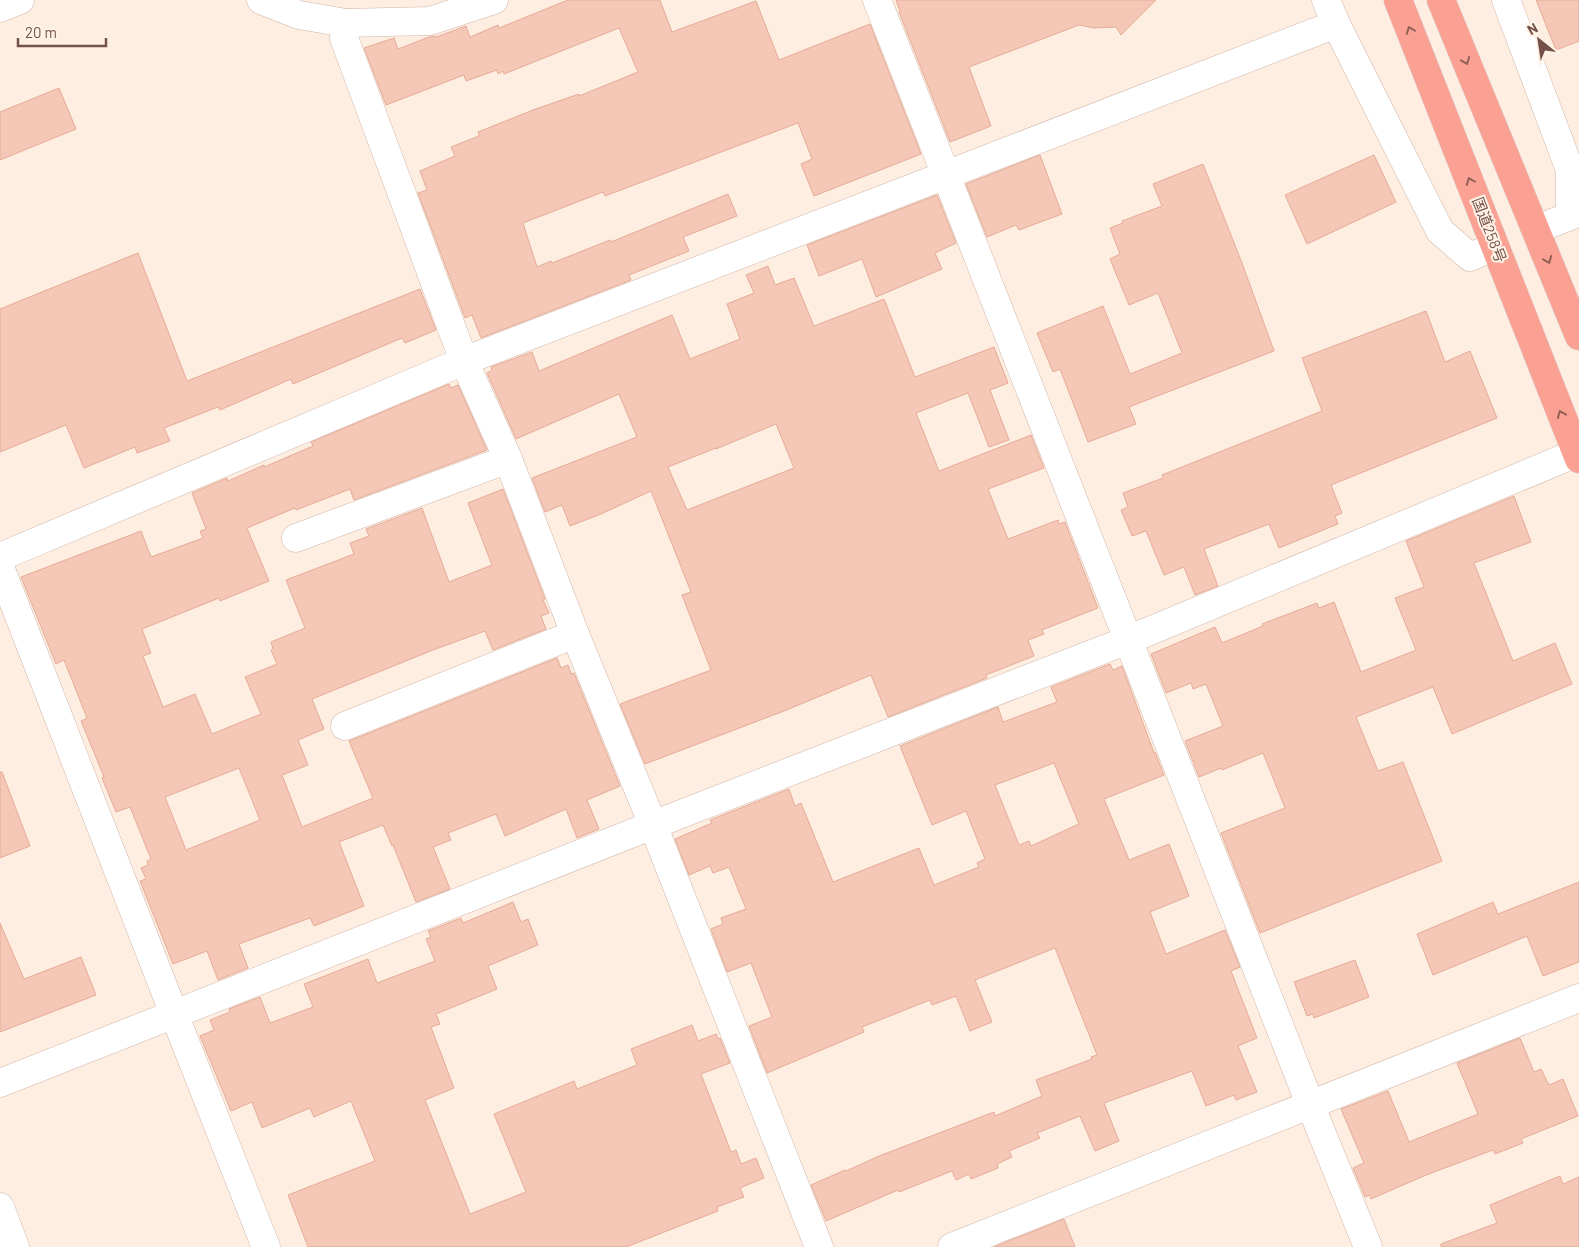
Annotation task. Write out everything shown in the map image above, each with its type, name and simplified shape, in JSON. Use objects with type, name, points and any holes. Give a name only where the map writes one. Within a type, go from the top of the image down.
[{"type":"highway","name":"国道258号","points":[[1398,0],[1578,455]]},
{"type":"highway","points":[[1441,0],[1579,336]]},
{"type":"street","points":[[0,8],[20,0]]},
{"type":"street","points":[[261,0],[299,16],[346,23],[430,21],[494,0]]},
{"type":"street","points":[[877,0],[1310,1104],[1368,1247]]},
{"type":"street","points":[[1506,0],[1570,170],[1570,216],[1536,230]]},
{"type":"street","points":[[0,557],[464,361],[946,176],[1331,12],[1440,231],[1470,257],[1495,246]]},
{"type":"street","points":[[346,23],[344,38],[464,361],[508,459],[575,634],[653,825],[819,1247]]},
{"type":"street","points":[[0,1083],[1128,640],[1578,455]]},
{"type":"street","points":[[296,538],[508,459]]},
{"type":"street","points":[[0,567],[266,1247]]},
{"type":"street","points":[[345,726],[575,634]]},
{"type":"street","points":[[952,1247],[1579,998]]},
{"type":"street","points":[[0,1207],[15,1247]]},
{"type":"building","points":[[568,0],[660,0],[672,32],[756,1],[779,60],[870,24],[921,154],[814,196],[801,164],[812,159],[798,123],[605,196],[603,192],[523,223],[537,267],[610,240],[611,242],[728,194],[737,216],[683,237],[689,251],[629,275],[631,280],[481,338],[472,315],[465,318],[418,193],[427,190],[420,171],[455,156],[451,147],[479,136],[478,132],[533,110],[579,94],[579,96],[638,72],[619,28],[504,74],[503,71],[498,74],[497,70],[466,81],[464,75],[386,105],[364,48],[394,38],[398,49],[466,26],[470,37],[498,25],[499,28]]},
{"type":"building","points":[[896,0],[1156,0],[1121,35],[1116,27],[1094,28],[1079,25],[969,67],[991,126],[950,142]]},
{"type":"building","points":[[1536,0],[1579,0],[1579,41],[1556,50]]},
{"type":"building","points":[[59,88],[76,129],[0,160],[0,112]]},
{"type":"building","points":[[1040,155],[1062,214],[1019,230],[1016,225],[987,237],[966,184]]},
{"type":"building","points":[[1374,155],[1396,202],[1307,244],[1285,195]]},
{"type":"building","points":[[1203,164],[1274,351],[1129,407],[1136,424],[1088,442],[1060,369],[1053,372],[1037,333],[1103,306],[1130,374],[1182,353],[1158,293],[1129,305],[1110,259],[1120,254],[1110,228],[1123,223],[1122,221],[1162,206],[1153,184]]},
{"type":"building","points":[[937,195],[956,243],[935,253],[942,269],[876,297],[862,259],[819,276],[807,245]]},
{"type":"building","points":[[138,253],[187,381],[420,289],[436,330],[405,343],[402,338],[293,384],[291,379],[220,410],[218,407],[164,428],[170,441],[137,453],[135,447],[84,468],[66,425],[0,452],[0,309]]},
{"type":"building","points":[[768,266],[775,285],[794,278],[814,326],[884,299],[915,377],[994,347],[1008,383],[990,390],[1009,440],[989,447],[968,393],[916,413],[939,471],[1031,435],[1044,468],[988,489],[1008,539],[1058,520],[1059,524],[1065,522],[1098,608],[1042,630],[1044,634],[1028,640],[1034,656],[986,675],[987,678],[888,717],[871,675],[784,711],[645,764],[620,704],[711,670],[682,595],[691,592],[651,491],[570,526],[562,505],[545,512],[532,478],[637,437],[619,394],[516,439],[487,373],[492,370],[491,367],[532,352],[539,371],[672,315],[690,359],[740,339],[727,304],[754,293],[746,275]],"holes":[[[776,424],[794,468],[687,510],[668,467]]]},
{"type":"building","points":[[1426,311],[1445,362],[1470,351],[1497,418],[1331,485],[1342,513],[1335,516],[1338,524],[1279,548],[1269,524],[1204,549],[1218,586],[1195,595],[1184,567],[1164,575],[1146,531],[1132,536],[1121,510],[1128,507],[1123,493],[1163,478],[1162,475],[1322,411],[1302,358]]},
{"type":"building","points":[[449,384],[451,388],[458,385],[487,450],[354,500],[350,489],[296,510],[295,508],[247,528],[269,581],[220,601],[219,598],[142,629],[151,653],[143,656],[163,707],[195,694],[212,734],[261,714],[245,677],[277,664],[271,650],[273,649],[271,642],[305,628],[286,580],[354,554],[350,543],[369,536],[366,529],[422,508],[449,582],[492,565],[468,503],[503,489],[545,599],[543,600],[549,613],[541,616],[546,629],[493,650],[485,631],[312,699],[324,729],[298,740],[308,765],[282,775],[302,827],[373,798],[349,741],[557,658],[561,668],[568,665],[571,674],[574,673],[620,786],[587,800],[599,829],[577,838],[566,809],[505,836],[496,814],[448,833],[451,840],[433,847],[450,889],[416,902],[383,825],[339,842],[364,906],[314,926],[310,918],[239,944],[248,968],[218,980],[207,951],[173,964],[140,881],[146,879],[141,868],[148,865],[147,861],[151,859],[130,807],[116,812],[81,721],[87,718],[64,660],[56,664],[21,577],[141,531],[151,557],[203,538],[200,531],[206,529],[192,493],[227,478],[228,481],[313,446],[311,442]],"holes":[[[239,768],[260,820],[186,850],[165,797]]]},
{"type":"building","points":[[1514,496],[1531,542],[1474,563],[1513,661],[1555,643],[1572,684],[1452,734],[1433,687],[1356,717],[1378,771],[1403,762],[1442,861],[1260,933],[1221,833],[1285,808],[1263,753],[1222,770],[1221,768],[1199,777],[1185,741],[1223,726],[1206,684],[1193,689],[1191,683],[1166,693],[1151,654],[1215,627],[1222,643],[1263,626],[1262,624],[1317,603],[1319,608],[1334,602],[1361,672],[1416,650],[1395,598],[1424,587],[1406,541]]},
{"type":"building","points":[[1110,664],[1113,670],[1122,666],[1164,775],[1104,799],[1129,860],[1169,844],[1189,896],[1150,912],[1166,954],[1225,930],[1240,967],[1231,971],[1257,1038],[1238,1046],[1257,1092],[1236,1100],[1234,1095],[1206,1106],[1192,1071],[1104,1103],[1119,1141],[1095,1151],[1080,1116],[1037,1133],[1040,1138],[1009,1151],[1012,1157],[997,1164],[998,1168],[971,1179],[969,1174],[956,1180],[952,1171],[899,1192],[898,1190],[826,1221],[811,1185],[879,1156],[994,1112],[995,1116],[1042,1096],[1036,1080],[1092,1059],[1091,1057],[1097,1055],[1055,948],[975,980],[992,1022],[970,1031],[956,996],[932,1005],[930,1000],[862,1027],[864,1032],[767,1073],[749,1026],[772,1017],[751,963],[727,972],[711,929],[723,924],[721,918],[746,909],[729,867],[713,873],[710,866],[689,875],[675,839],[712,823],[710,820],[789,789],[795,806],[801,803],[833,882],[919,848],[934,885],[979,867],[977,863],[985,859],[966,811],[932,825],[900,746],[998,707],[1003,722],[1057,702],[1051,687]],"holes":[[[1054,763],[1079,824],[1031,846],[1029,841],[1019,845],[995,785]]]},
{"type":"building","points":[[0,772],[2,772],[30,846],[0,858]]},
{"type":"building","points":[[1579,882],[1579,962],[1543,976],[1527,936],[1433,975],[1417,934],[1493,902],[1498,914]]},
{"type":"building","points":[[513,902],[521,922],[528,919],[538,945],[488,966],[497,989],[436,1014],[440,1024],[431,1027],[454,1088],[425,1100],[470,1214],[526,1192],[494,1114],[574,1081],[577,1089],[637,1065],[631,1049],[692,1025],[698,1041],[716,1034],[718,1039],[720,1038],[730,1063],[701,1074],[731,1152],[736,1150],[741,1164],[756,1158],[764,1178],[740,1188],[744,1197],[717,1207],[718,1211],[626,1247],[308,1247],[288,1195],[375,1161],[351,1101],[314,1117],[310,1108],[262,1128],[252,1102],[231,1111],[200,1036],[214,1030],[210,1020],[230,1012],[229,1009],[260,997],[270,1023],[313,1007],[304,984],[368,959],[377,983],[435,961],[426,939],[431,937],[428,931],[461,918],[463,923]]},
{"type":"building","points":[[0,923],[24,979],[81,957],[96,995],[0,1032]]},
{"type":"building","points":[[1355,960],[1369,997],[1314,1018],[1313,1014],[1307,1016],[1294,982]]},
{"type":"building","points":[[1520,1038],[1534,1072],[1541,1069],[1549,1085],[1563,1079],[1578,1116],[1521,1139],[1523,1143],[1495,1154],[1493,1150],[1426,1175],[1371,1199],[1369,1195],[1365,1197],[1353,1168],[1364,1163],[1341,1109],[1388,1091],[1409,1142],[1478,1114],[1457,1063]]},
{"type":"building","points":[[1560,1176],[1563,1184],[1579,1177],[1579,1247],[1441,1247],[1441,1244],[1497,1223],[1490,1205]]},
{"type":"building","points":[[1064,1219],[1075,1247],[994,1247]]}]
